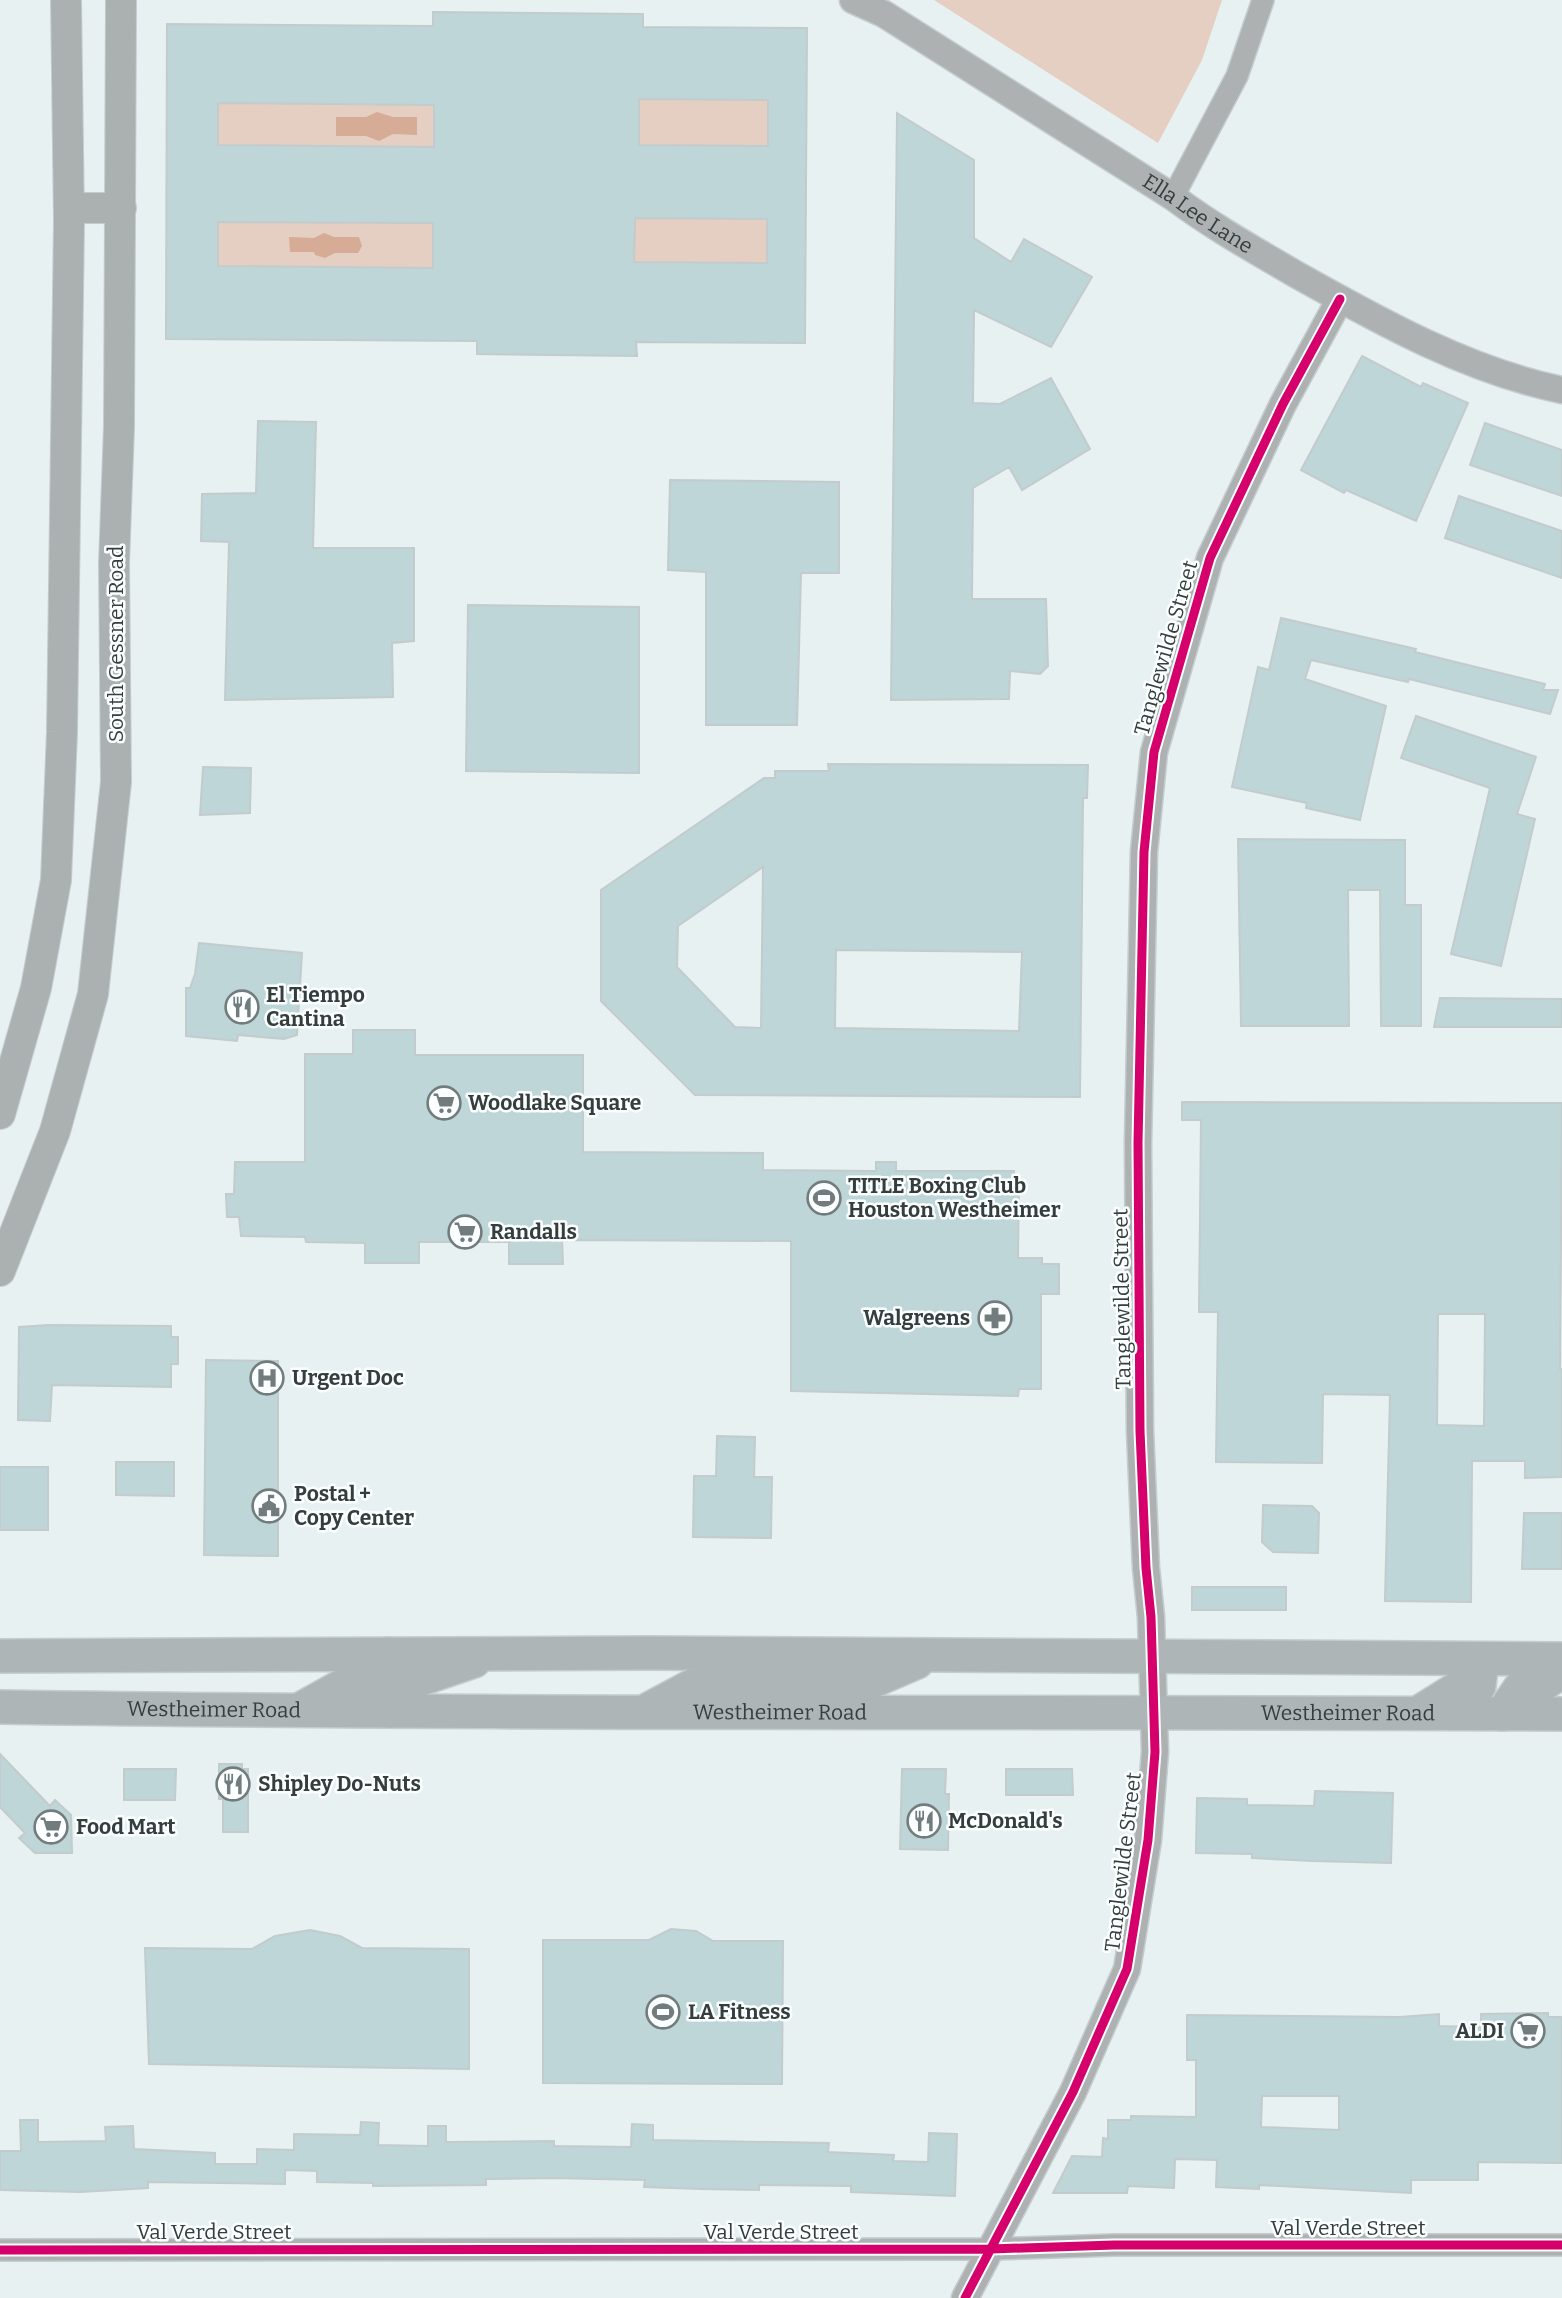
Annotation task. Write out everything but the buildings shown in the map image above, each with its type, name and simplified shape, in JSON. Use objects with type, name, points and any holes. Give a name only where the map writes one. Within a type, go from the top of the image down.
[{"type":"main road","points":[[0,1114],[36,988],[56,880],[62,732],[69,208],[66,0]]},
{"type":"main road","name":"South Gessner Road","points":[[0,1271],[55,1131],[93,995],[116,782],[114,562],[121,208],[121,0]]},
{"type":"main road","points":[[69,208],[121,208]]},
{"type":"main road","points":[[296,1712],[342,1686],[370,1681],[387,1654]]},
{"type":"main road","points":[[390,1711],[394,1694],[401,1686],[423,1681],[492,1654]]},
{"type":"main road","points":[[0,1656],[492,1654],[1562,1659]]},
{"type":"main road","points":[[824,1710],[838,1686],[866,1684],[932,1655]]},
{"type":"main road","points":[[647,1710],[692,1686],[803,1684],[818,1675],[827,1656]]},
{"type":"main road","points":[[1418,1713],[1458,1688],[1479,1685],[1482,1659]]},
{"type":"main road","points":[[1502,1714],[1520,1688],[1542,1685],[1562,1671]]},
{"type":"main road","name":"Westheimer Road","points":[[0,1707],[296,1712],[824,1710],[1562,1714]]},
{"type":"street","name":"Ella Lee Lane","points":[[853,0],[884,14],[1173,197],[1209,224],[1340,299],[1410,336],[1494,370],[1562,390]]},
{"type":"street","points":[[1173,197],[1237,76],[1263,0]]},
{"type":"street","name":"Tanglewilde Street","points":[[965,2298],[1073,2092],[1127,1969],[1148,1840],[1155,1752],[1140,1431],[1138,1143],[1144,852],[1154,751],[1209,558],[1283,404],[1340,299]]},
{"type":"street","name":"Val Verde Street","points":[[0,2250],[991,2249],[1114,2245],[1562,2245]]},
{"type":"shaded area","points":[[934,0],[1222,0],[1202,60],[1158,143]]},
{"type":"shaded area","points":[[639,99],[768,100],[768,146],[639,145]]},
{"type":"shaded area","points":[[218,103],[434,105],[434,147],[218,145]]},
{"type":"shaded area","points":[[377,112],[393,117],[417,117],[417,135],[393,134],[379,141],[366,136],[336,136],[336,117],[366,117]]},
{"type":"shaded area","points":[[635,218],[767,219],[767,263],[634,262]]},
{"type":"shaded area","points":[[218,222],[433,223],[433,268],[218,266]]},
{"type":"shaded area","points":[[324,233],[334,237],[359,237],[362,246],[358,253],[335,253],[325,258],[315,255],[314,252],[290,252],[289,237],[314,238]]},
{"type":"cycle path","points":[[965,2298],[1073,2092],[1127,1969],[1148,1840],[1155,1752],[1151,1617],[1140,1431],[1138,1143],[1144,852],[1154,752],[1210,558],[1283,404],[1340,299]]},
{"type":"cycle path","points":[[0,2250],[991,2249],[1114,2245],[1562,2245]]},
{"type":"place","name":"El Tiempo Cantina","points":[[242,1007]]},
{"type":"place","name":"Woodlake Square","points":[[444,1103]]},
{"type":"place","name":"TITLE Boxing Club Houston Westheimer","points":[[824,1198]]},
{"type":"place","name":"Randalls","points":[[465,1232]]},
{"type":"place","name":"Walgreens","points":[[995,1318]]},
{"type":"place","name":"Urgent Doc","points":[[267,1378]]},
{"type":"place","name":"Postal + Copy Center","points":[[269,1506]]},
{"type":"place","name":"Shipley Do-Nuts","points":[[233,1784]]},
{"type":"place","name":"McDonald's","points":[[924,1821]]},
{"type":"place","name":"Food Mart","points":[[51,1827]]},
{"type":"place","name":"LA Fitness","points":[[663,2012]]},
{"type":"place","name":"ALDI","points":[[1528,2031]]}]
